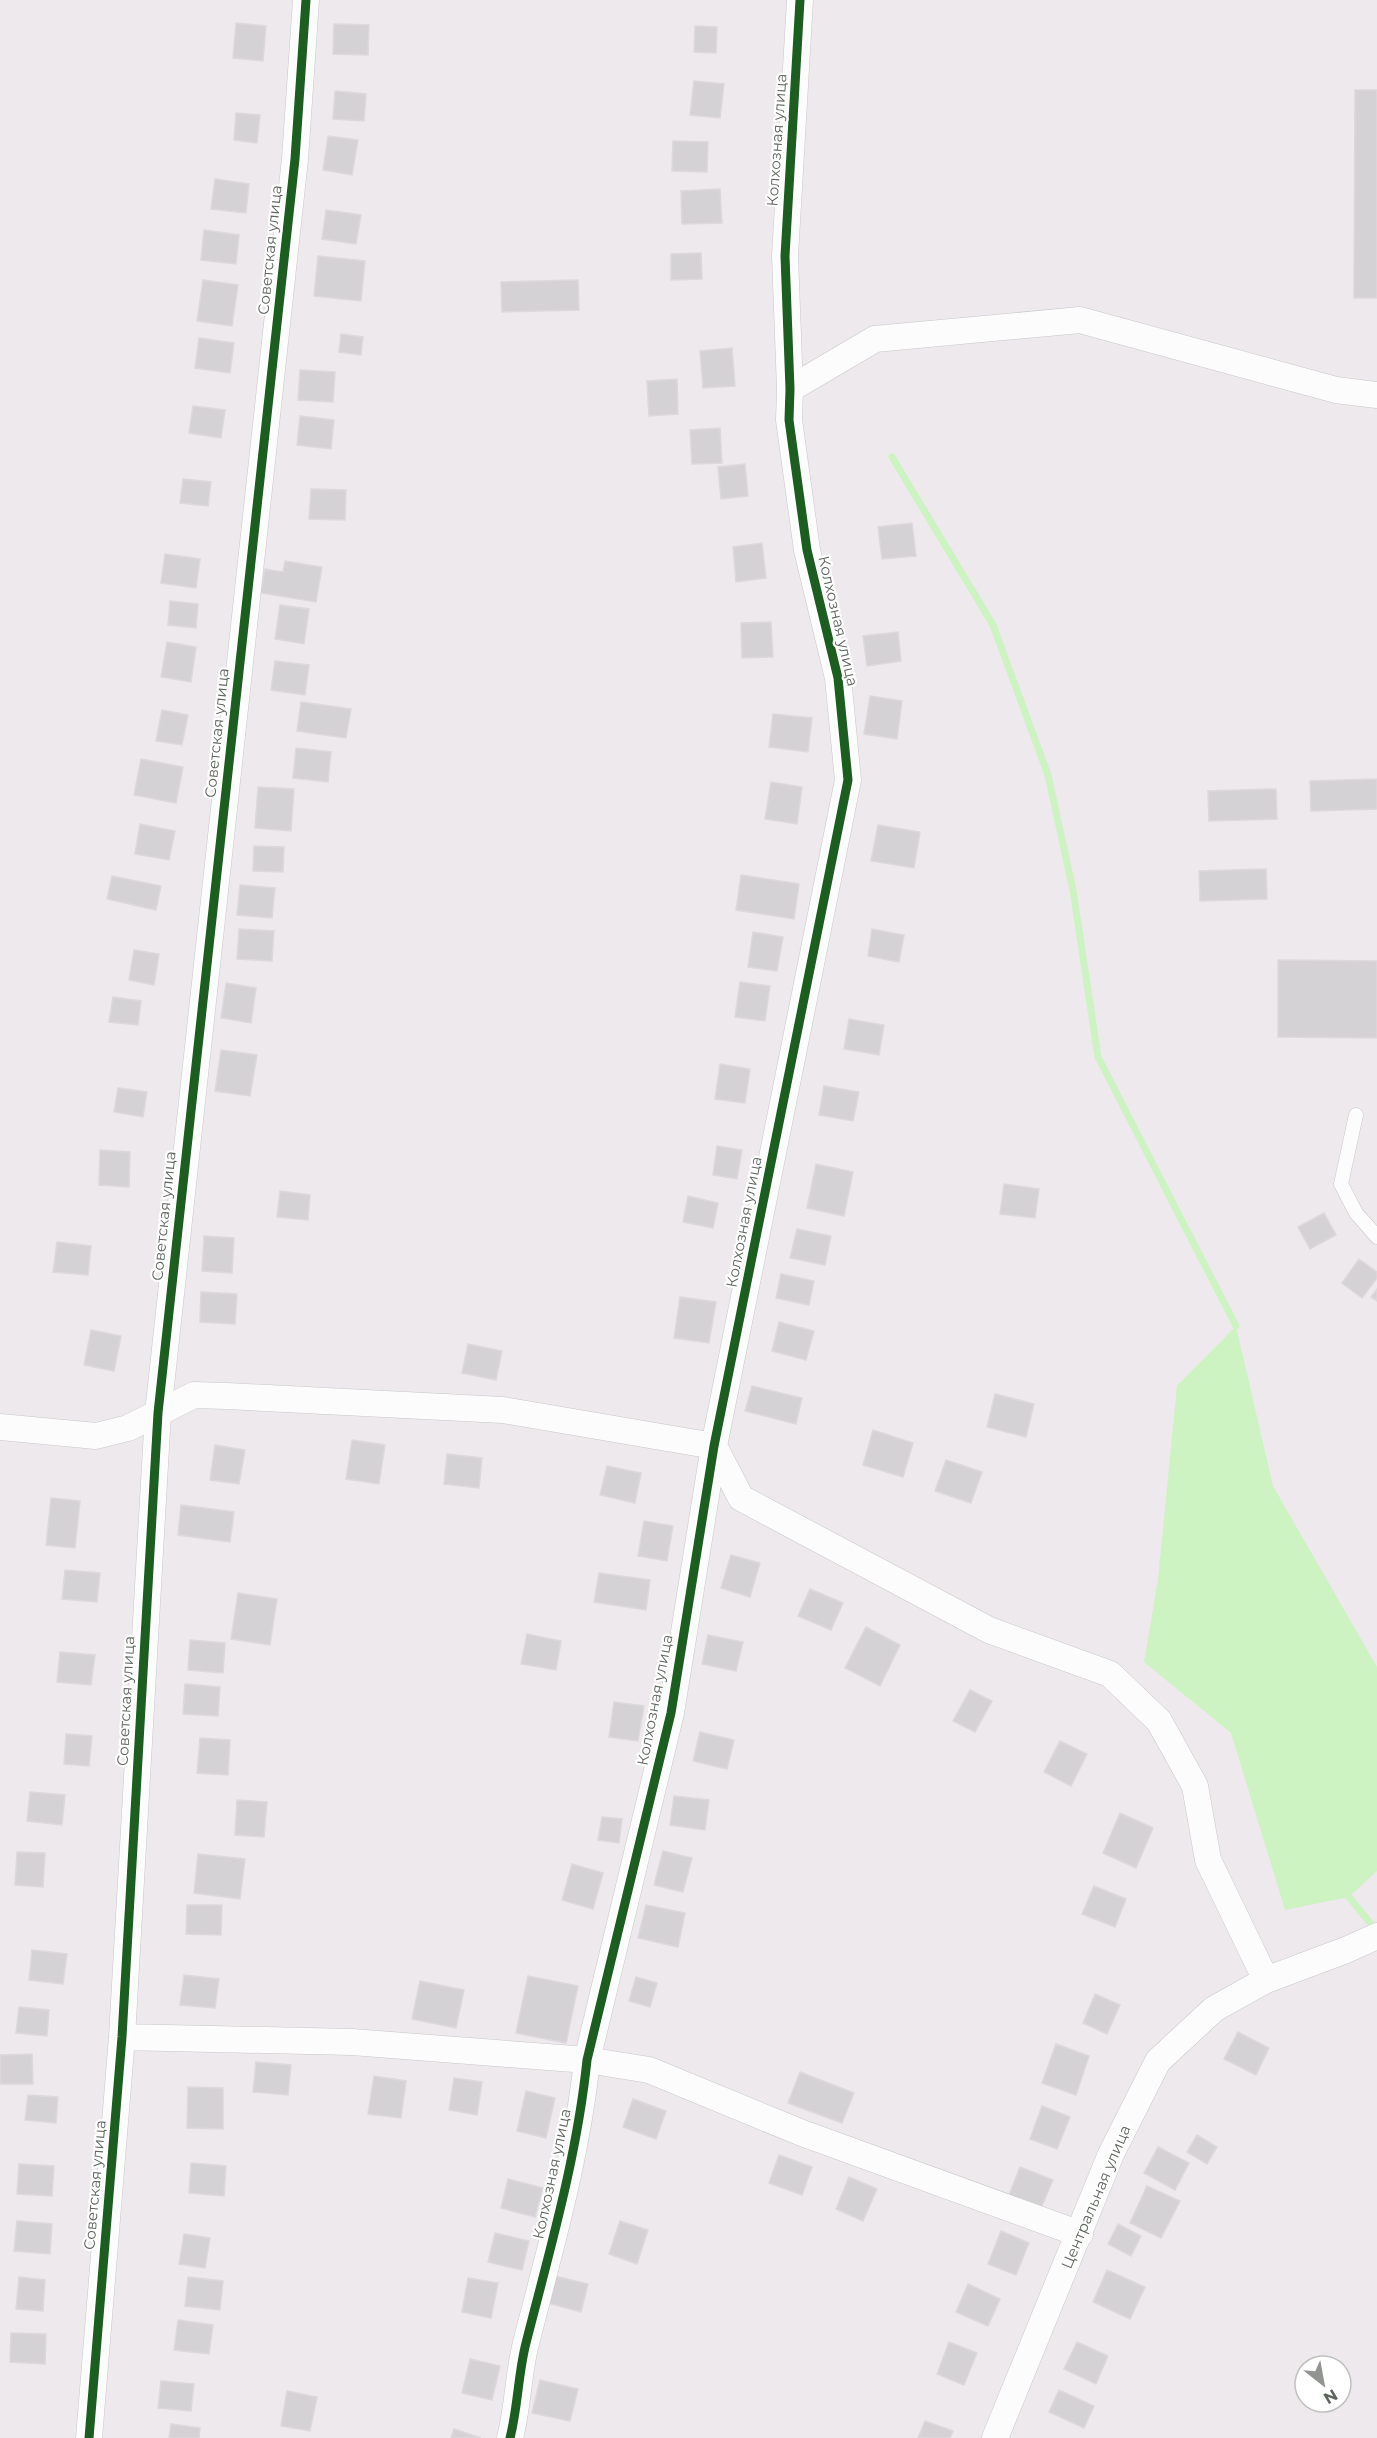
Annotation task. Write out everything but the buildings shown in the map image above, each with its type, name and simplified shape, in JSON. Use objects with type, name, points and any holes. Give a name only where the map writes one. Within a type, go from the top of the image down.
[{"type":"street","name":"Советская улица","points":[[89,2438],[122,2037],[158,1413],[295,159],[306,0]]},
{"type":"street","name":"Колхозная улица","points":[[510,2438],[525,2345],[543,2281],[582,2114],[587,2060],[671,1713],[714,1446],[848,780],[837,678],[807,550],[789,420],[785,256],[800,0]]},
{"type":"street","points":[[790,389],[875,339],[1080,320],[1336,390],[1377,395]]},
{"type":"street","points":[[0,1427],[96,1436],[128,1428],[194,1395],[503,1410],[714,1446],[741,1498],[989,1630],[1110,1674],[1159,1721],[1195,1786],[1208,1860],[1266,1980]]},
{"type":"street","name":"Центральная улица","points":[[995,2438],[1111,2154],[1158,2061],[1214,2009],[1266,1980],[1377,1936]]},
{"type":"street","points":[[122,2037],[352,2042],[587,2060],[649,2070],[802,2133],[1080,2234]]},
{"type":"lane","points":[[1356,1115],[1341,1184],[1356,1213],[1377,1237]]},
{"type":"shaded area","points":[[1236,1326],[1273,1486],[1377,1667],[1377,1871],[1349,1897],[1285,1910],[1231,1733],[1144,1662],[1158,1579],[1177,1386]]},
{"type":"waterway","points":[[892,457],[993,625],[1048,775],[1073,890],[1098,1057],[1236,1326]]},
{"type":"waterway","points":[[1349,1897],[1376,1930]]},
{"type":"cycle path","points":[[89,2438],[122,2037],[158,1413],[295,159],[306,0]]},
{"type":"cycle path","points":[[510,2438],[523,2355],[570,2167],[587,2060],[671,1713],[714,1446],[848,780],[838,678],[807,550],[789,420],[785,256],[800,0]]}]
